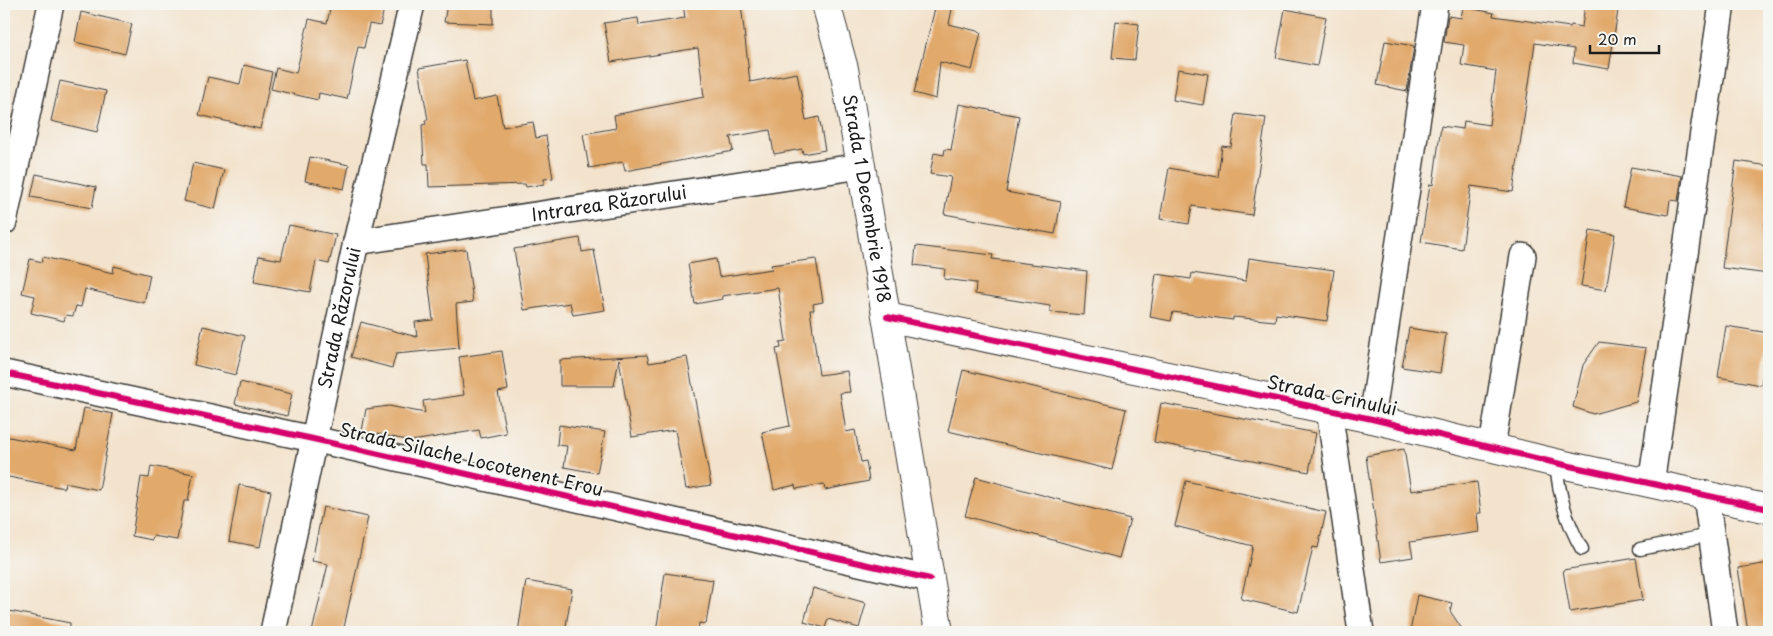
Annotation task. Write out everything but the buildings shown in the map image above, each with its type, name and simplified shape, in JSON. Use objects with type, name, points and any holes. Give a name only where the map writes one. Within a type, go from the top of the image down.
[{"type":"street","points":[[4,222],[51,4]]},
{"type":"street","name":"Strada Răzorului","points":[[273,632],[356,242],[412,4]]},
{"type":"street","name":"Strada 1 Decembrie 1918","points":[[826,4],[844,69],[939,632]]},
{"type":"street","points":[[1372,419],[1435,4]]},
{"type":"street","points":[[1651,484],[1722,4]]},
{"type":"street","name":"Intrarea Răzorului","points":[[356,242],[861,166]]},
{"type":"street","points":[[1492,447],[1523,256]]},
{"type":"street","name":"Strada Crinului","points":[[887,317],[1372,419],[1556,463],[1769,509]]},
{"type":"street","name":"Strada Silache Locotenent Erou","points":[[4,373],[313,439],[930,579]]},
{"type":"street","points":[[1328,410],[1361,632]]},
{"type":"street","points":[[1706,496],[1710,536],[1725,632]]},
{"type":"lane","points":[[1556,463],[1563,508],[1582,549]]},
{"type":"lane","points":[[1640,549],[1710,536]]},
{"type":"cycle path","points":[[887,317],[1372,419],[1556,463],[1769,509]]},
{"type":"cycle path","points":[[4,373],[313,439],[930,579]]}]
